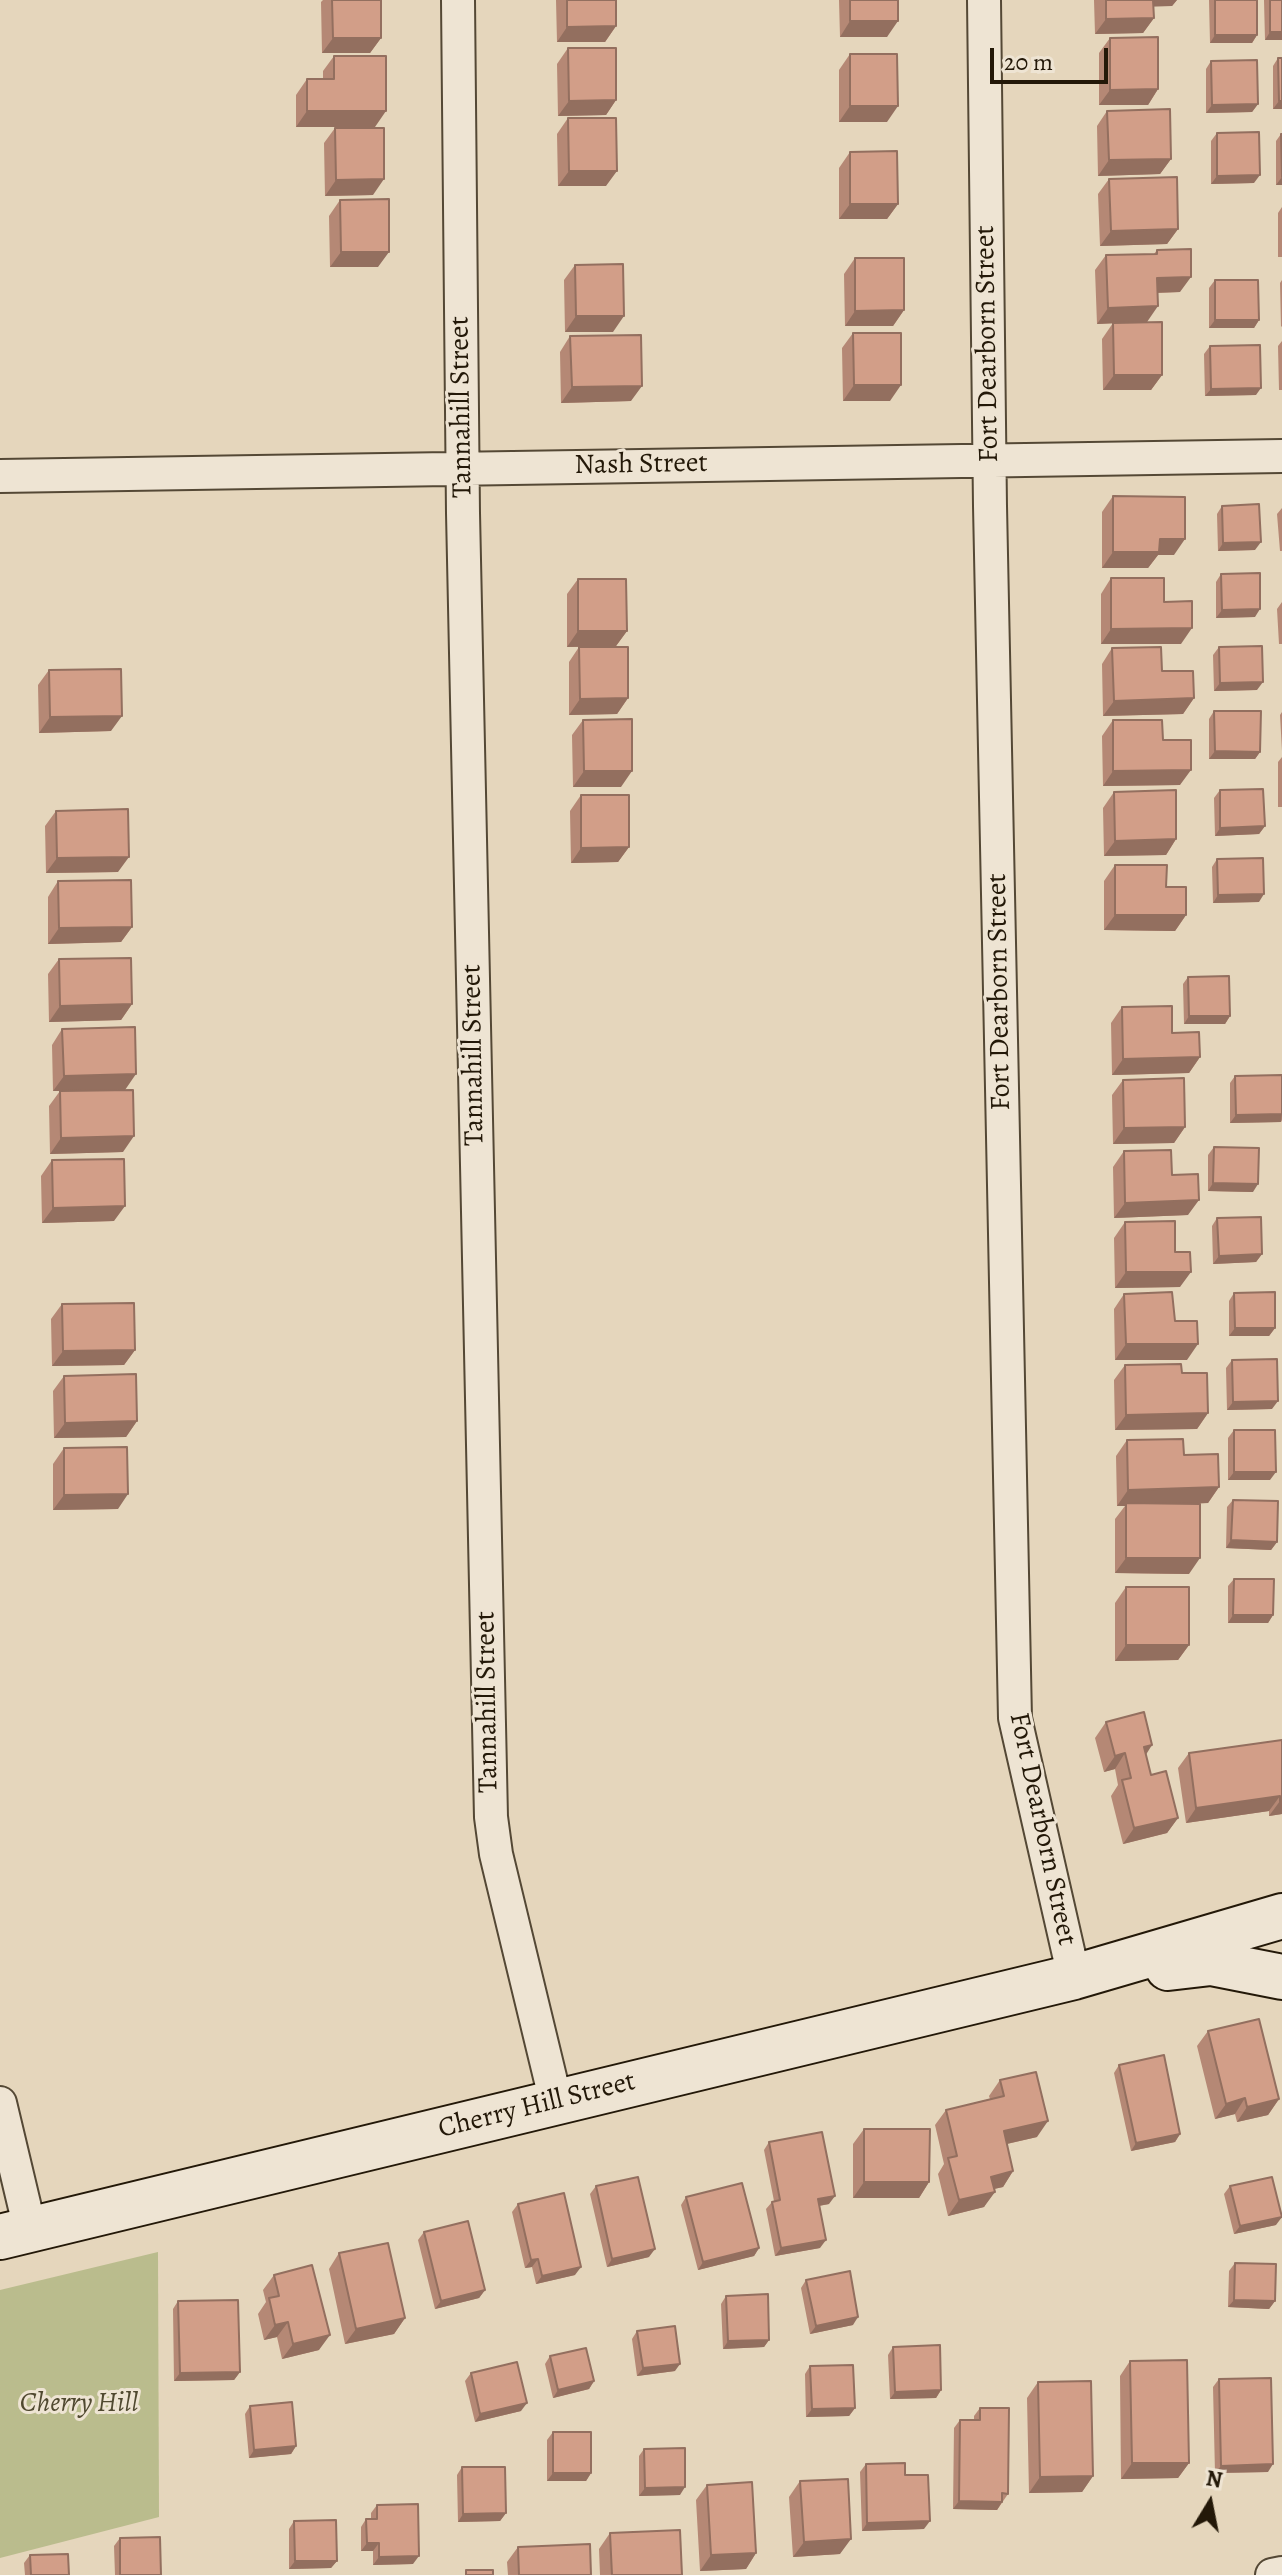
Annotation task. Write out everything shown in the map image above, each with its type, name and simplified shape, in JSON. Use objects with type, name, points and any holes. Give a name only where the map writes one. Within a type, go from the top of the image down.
[{"type":"street","name":"Tannahill Street","points":[[458,0],[462,468],[491,1817],[496,1854],[556,2102]]},
{"type":"street","name":"Fort Dearborn Street","points":[[984,0],[1015,1718],[1074,1977]]},
{"type":"street","name":"Nash Street","points":[[0,476],[1282,456]]},
{"type":"street","name":"Cherry Hill Street","points":[[15,2233],[1074,1977],[1282,1916]]},
{"type":"street","name":"Cherry Hill Street","points":[[1074,1977],[1211,1963],[1282,1977]]},
{"type":"street","points":[[0,2103],[15,2233]]},
{"type":"street","points":[[1272,2575],[1282,2573]]},
{"type":"green space","name":"Cherry Hill","points":[[158,2252],[159,2517],[0,2558],[0,2290]]},
{"type":"building","points":[[332,0],[381,0],[381,38],[333,38]]},
{"type":"building","points":[[567,0],[616,0],[616,26],[567,27]]},
{"type":"building","points":[[850,0],[898,0],[898,21],[850,21]]},
{"type":"building","points":[[1106,0],[1153,0],[1154,18],[1106,19]]},
{"type":"building","points":[[1215,0],[1257,0],[1257,35],[1215,35]]},
{"type":"building","points":[[1270,0],[1282,0],[1282,32],[1270,32]]},
{"type":"building","points":[[1158,37],[1158,89],[1110,90],[1110,38]]},
{"type":"building","points":[[568,48],[616,48],[616,100],[569,101]]},
{"type":"building","points":[[850,54],[897,54],[898,106],[850,106]]},
{"type":"building","points":[[334,56],[386,56],[386,111],[307,111],[307,79],[334,79]]},
{"type":"building","points":[[1278,58],[1282,58],[1282,101],[1279,101]]},
{"type":"building","points":[[1257,60],[1258,104],[1212,105],[1211,61]]},
{"type":"building","points":[[1170,109],[1171,159],[1109,160],[1107,111]]},
{"type":"building","points":[[568,118],[616,118],[617,171],[569,171]]},
{"type":"building","points":[[335,128],[384,128],[384,179],[336,180]]},
{"type":"building","points":[[1259,132],[1260,175],[1217,176],[1217,133]]},
{"type":"building","points":[[897,151],[898,204],[850,204],[850,152]]},
{"type":"building","points":[[1177,177],[1178,229],[1111,231],[1109,179]]},
{"type":"building","points":[[389,199],[389,252],[341,252],[340,200]]},
{"type":"building","points":[[1191,249],[1191,277],[1157,278],[1158,306],[1108,308],[1106,255],[1157,254],[1157,250]]},
{"type":"building","points":[[855,258],[904,258],[904,310],[855,311]]},
{"type":"building","points":[[623,264],[624,316],[576,316],[575,265]]},
{"type":"building","points":[[1215,280],[1258,280],[1259,320],[1215,320]]},
{"type":"building","points":[[1162,322],[1162,375],[1114,375],[1113,323]]},
{"type":"building","points":[[853,333],[901,333],[901,385],[854,385]]},
{"type":"building","points":[[641,335],[642,386],[572,387],[570,336]]},
{"type":"building","points":[[1260,345],[1261,388],[1211,389],[1210,346]]},
{"type":"building","points":[[1113,496],[1185,497],[1185,539],[1160,539],[1159,552],[1113,552]]},
{"type":"building","points":[[1259,504],[1261,542],[1223,543],[1222,506]]},
{"type":"building","points":[[1260,573],[1260,609],[1222,610],[1221,574]]},
{"type":"building","points":[[1111,578],[1164,578],[1164,602],[1192,601],[1192,628],[1111,629]]},
{"type":"building","points":[[578,579],[626,579],[627,631],[578,631]]},
{"type":"building","points":[[1262,646],[1263,682],[1220,683],[1219,647]]},
{"type":"building","points":[[579,647],[628,647],[628,698],[580,699]]},
{"type":"building","points":[[1161,647],[1162,671],[1193,671],[1194,698],[1114,701],[1112,648]]},
{"type":"building","points":[[121,669],[122,716],[50,717],[49,670]]},
{"type":"building","points":[[1214,711],[1261,711],[1260,752],[1215,751]]},
{"type":"building","points":[[632,719],[632,771],[584,771],[583,720]]},
{"type":"building","points":[[1113,720],[1162,720],[1163,740],[1191,740],[1191,770],[1113,771]]},
{"type":"building","points":[[1263,789],[1265,826],[1220,828],[1220,790]]},
{"type":"building","points":[[1176,790],[1176,839],[1115,841],[1114,792]]},
{"type":"building","points":[[581,795],[629,795],[629,847],[581,848]]},
{"type":"building","points":[[128,809],[129,857],[57,858],[56,811]]},
{"type":"building","points":[[1263,858],[1264,894],[1218,895],[1217,859]]},
{"type":"building","points":[[1115,865],[1167,865],[1166,887],[1186,887],[1186,915],[1115,915]]},
{"type":"building","points":[[131,880],[132,927],[59,928],[58,881]]},
{"type":"building","points":[[131,958],[132,1004],[60,1006],[59,959]]},
{"type":"building","points":[[1229,976],[1230,1016],[1189,1016],[1188,977]]},
{"type":"building","points":[[1172,1006],[1172,1033],[1199,1032],[1200,1057],[1123,1059],[1122,1007]]},
{"type":"building","points":[[135,1027],[136,1074],[64,1076],[62,1029]]},
{"type":"building","points":[[1282,1075],[1282,1114],[1236,1115],[1235,1076]]},
{"type":"building","points":[[1184,1078],[1185,1127],[1124,1128],[1123,1080]]},
{"type":"building","points":[[133,1090],[134,1136],[61,1138],[60,1091]]},
{"type":"building","points":[[1214,1147],[1259,1148],[1258,1184],[1213,1183]]},
{"type":"building","points":[[1171,1150],[1172,1175],[1198,1174],[1199,1200],[1125,1203],[1124,1151]]},
{"type":"building","points":[[124,1159],[125,1206],[53,1208],[52,1160]]},
{"type":"building","points":[[1261,1217],[1262,1254],[1219,1256],[1217,1218]]},
{"type":"building","points":[[1175,1221],[1175,1252],[1190,1252],[1191,1272],[1126,1272],[1125,1222]]},
{"type":"building","points":[[1172,1292],[1175,1321],[1197,1321],[1198,1344],[1126,1344],[1124,1294]]},
{"type":"building","points":[[1275,1292],[1275,1328],[1235,1328],[1234,1293]]},
{"type":"building","points":[[134,1303],[135,1350],[63,1351],[62,1304]]},
{"type":"building","points":[[1277,1359],[1278,1401],[1233,1402],[1232,1360]]},
{"type":"building","points":[[1181,1364],[1182,1373],[1207,1373],[1208,1413],[1126,1415],[1125,1365]]},
{"type":"building","points":[[136,1374],[137,1421],[65,1423],[64,1376]]},
{"type":"building","points":[[1234,1430],[1275,1430],[1276,1472],[1234,1472]]},
{"type":"building","points":[[1183,1439],[1184,1455],[1218,1454],[1219,1487],[1128,1490],[1127,1440]]},
{"type":"building","points":[[127,1447],[128,1494],[64,1495],[64,1448]]},
{"type":"building","points":[[1233,1500],[1278,1501],[1277,1542],[1231,1540]]},
{"type":"building","points":[[1126,1503],[1200,1504],[1200,1558],[1126,1558]]},
{"type":"building","points":[[1234,1579],[1274,1579],[1273,1615],[1233,1615]]},
{"type":"building","points":[[1126,1587],[1189,1587],[1189,1645],[1126,1645]]},
{"type":"building","points":[[1144,1712],[1152,1745],[1144,1747],[1151,1775],[1166,1771],[1178,1818],[1134,1828],[1122,1780],[1131,1778],[1125,1753],[1115,1756],[1106,1722]]},
{"type":"building","points":[[1282,1740],[1282,1800],[1280,1796],[1196,1808],[1189,1753]]},
{"type":"building","points":[[1259,2019],[1279,2099],[1247,2107],[1245,2098],[1226,2104],[1208,2031]]},
{"type":"building","points":[[1164,2055],[1180,2134],[1136,2143],[1119,2065]]},
{"type":"building","points":[[1036,2072],[1048,2121],[1004,2131],[1013,2171],[991,2177],[995,2192],[959,2200],[948,2158],[957,2156],[946,2110],[1004,2096],[1000,2080]]},
{"type":"building","points":[[864,2129],[930,2129],[929,2182],[864,2182]]},
{"type":"building","points":[[822,2132],[835,2196],[818,2199],[826,2240],[781,2248],[772,2202],[780,2200],[769,2142]]},
{"type":"building","points":[[638,2177],[655,2249],[612,2259],[596,2186]]},
{"type":"building","points":[[1272,2177],[1282,2217],[1240,2226],[1230,2186]]},
{"type":"building","points":[[742,2183],[759,2248],[703,2262],[686,2197]]},
{"type":"building","points":[[564,2193],[581,2267],[542,2276],[538,2259],[531,2260],[518,2204]]},
{"type":"building","points":[[468,2221],[485,2290],[441,2301],[424,2232]]},
{"type":"building","points":[[388,2243],[405,2318],[356,2329],[339,2253]]},
{"type":"building","points":[[1235,2263],[1276,2264],[1275,2301],[1234,2300]]},
{"type":"building","points":[[312,2265],[330,2335],[293,2344],[288,2322],[275,2325],[269,2298],[279,2296],[274,2275]]},
{"type":"building","points":[[850,2271],[858,2317],[816,2326],[806,2280]]},
{"type":"building","points":[[768,2294],[769,2340],[728,2341],[726,2296]]},
{"type":"building","points":[[238,2300],[240,2372],[180,2373],[178,2301]]},
{"type":"building","points":[[675,2326],[680,2364],[643,2368],[637,2331]]},
{"type":"building","points":[[940,2345],[941,2390],[895,2392],[893,2347]]},
{"type":"building","points":[[586,2348],[594,2381],[558,2390],[550,2356]]},
{"type":"building","points":[[1187,2360],[1189,2463],[1132,2463],[1130,2361]]},
{"type":"building","points":[[517,2362],[527,2403],[480,2414],[471,2373]]},
{"type":"building","points":[[853,2365],[855,2408],[812,2409],[810,2366]]},
{"type":"building","points":[[1271,2378],[1273,2464],[1221,2466],[1219,2379]]},
{"type":"building","points":[[1091,2381],[1093,2476],[1040,2477],[1038,2382]]},
{"type":"building","points":[[292,2402],[296,2446],[254,2450],[250,2406]]},
{"type":"building","points":[[980,2408],[1009,2408],[1008,2494],[1002,2493],[1002,2502],[959,2501],[960,2420],[980,2420]]},
{"type":"building","points":[[553,2432],[591,2432],[591,2473],[553,2473]]},
{"type":"building","points":[[685,2448],[685,2487],[645,2488],[644,2449]]},
{"type":"building","points":[[905,2463],[905,2475],[928,2475],[930,2521],[867,2523],[866,2464]]},
{"type":"building","points":[[462,2467],[505,2467],[506,2513],[463,2514]]},
{"type":"building","points":[[848,2479],[851,2539],[804,2542],[800,2481]]},
{"type":"building","points":[[752,2482],[756,2553],[711,2555],[707,2485]]},
{"type":"building","points":[[418,2504],[419,2556],[379,2557],[379,2543],[367,2543],[366,2519],[377,2519],[377,2505]]},
{"type":"building","points":[[336,2520],[337,2561],[295,2561],[294,2521]]},
{"type":"building","points":[[680,2530],[682,2575],[612,2575],[610,2533]]},
{"type":"building","points":[[160,2537],[161,2575],[120,2575],[120,2538]]},
{"type":"building","points":[[590,2544],[591,2575],[519,2575],[518,2547]]},
{"type":"building","points":[[68,2554],[69,2575],[31,2575],[30,2555]]},
{"type":"building","points":[[466,2570],[493,2570],[493,2575],[466,2575]]}]
